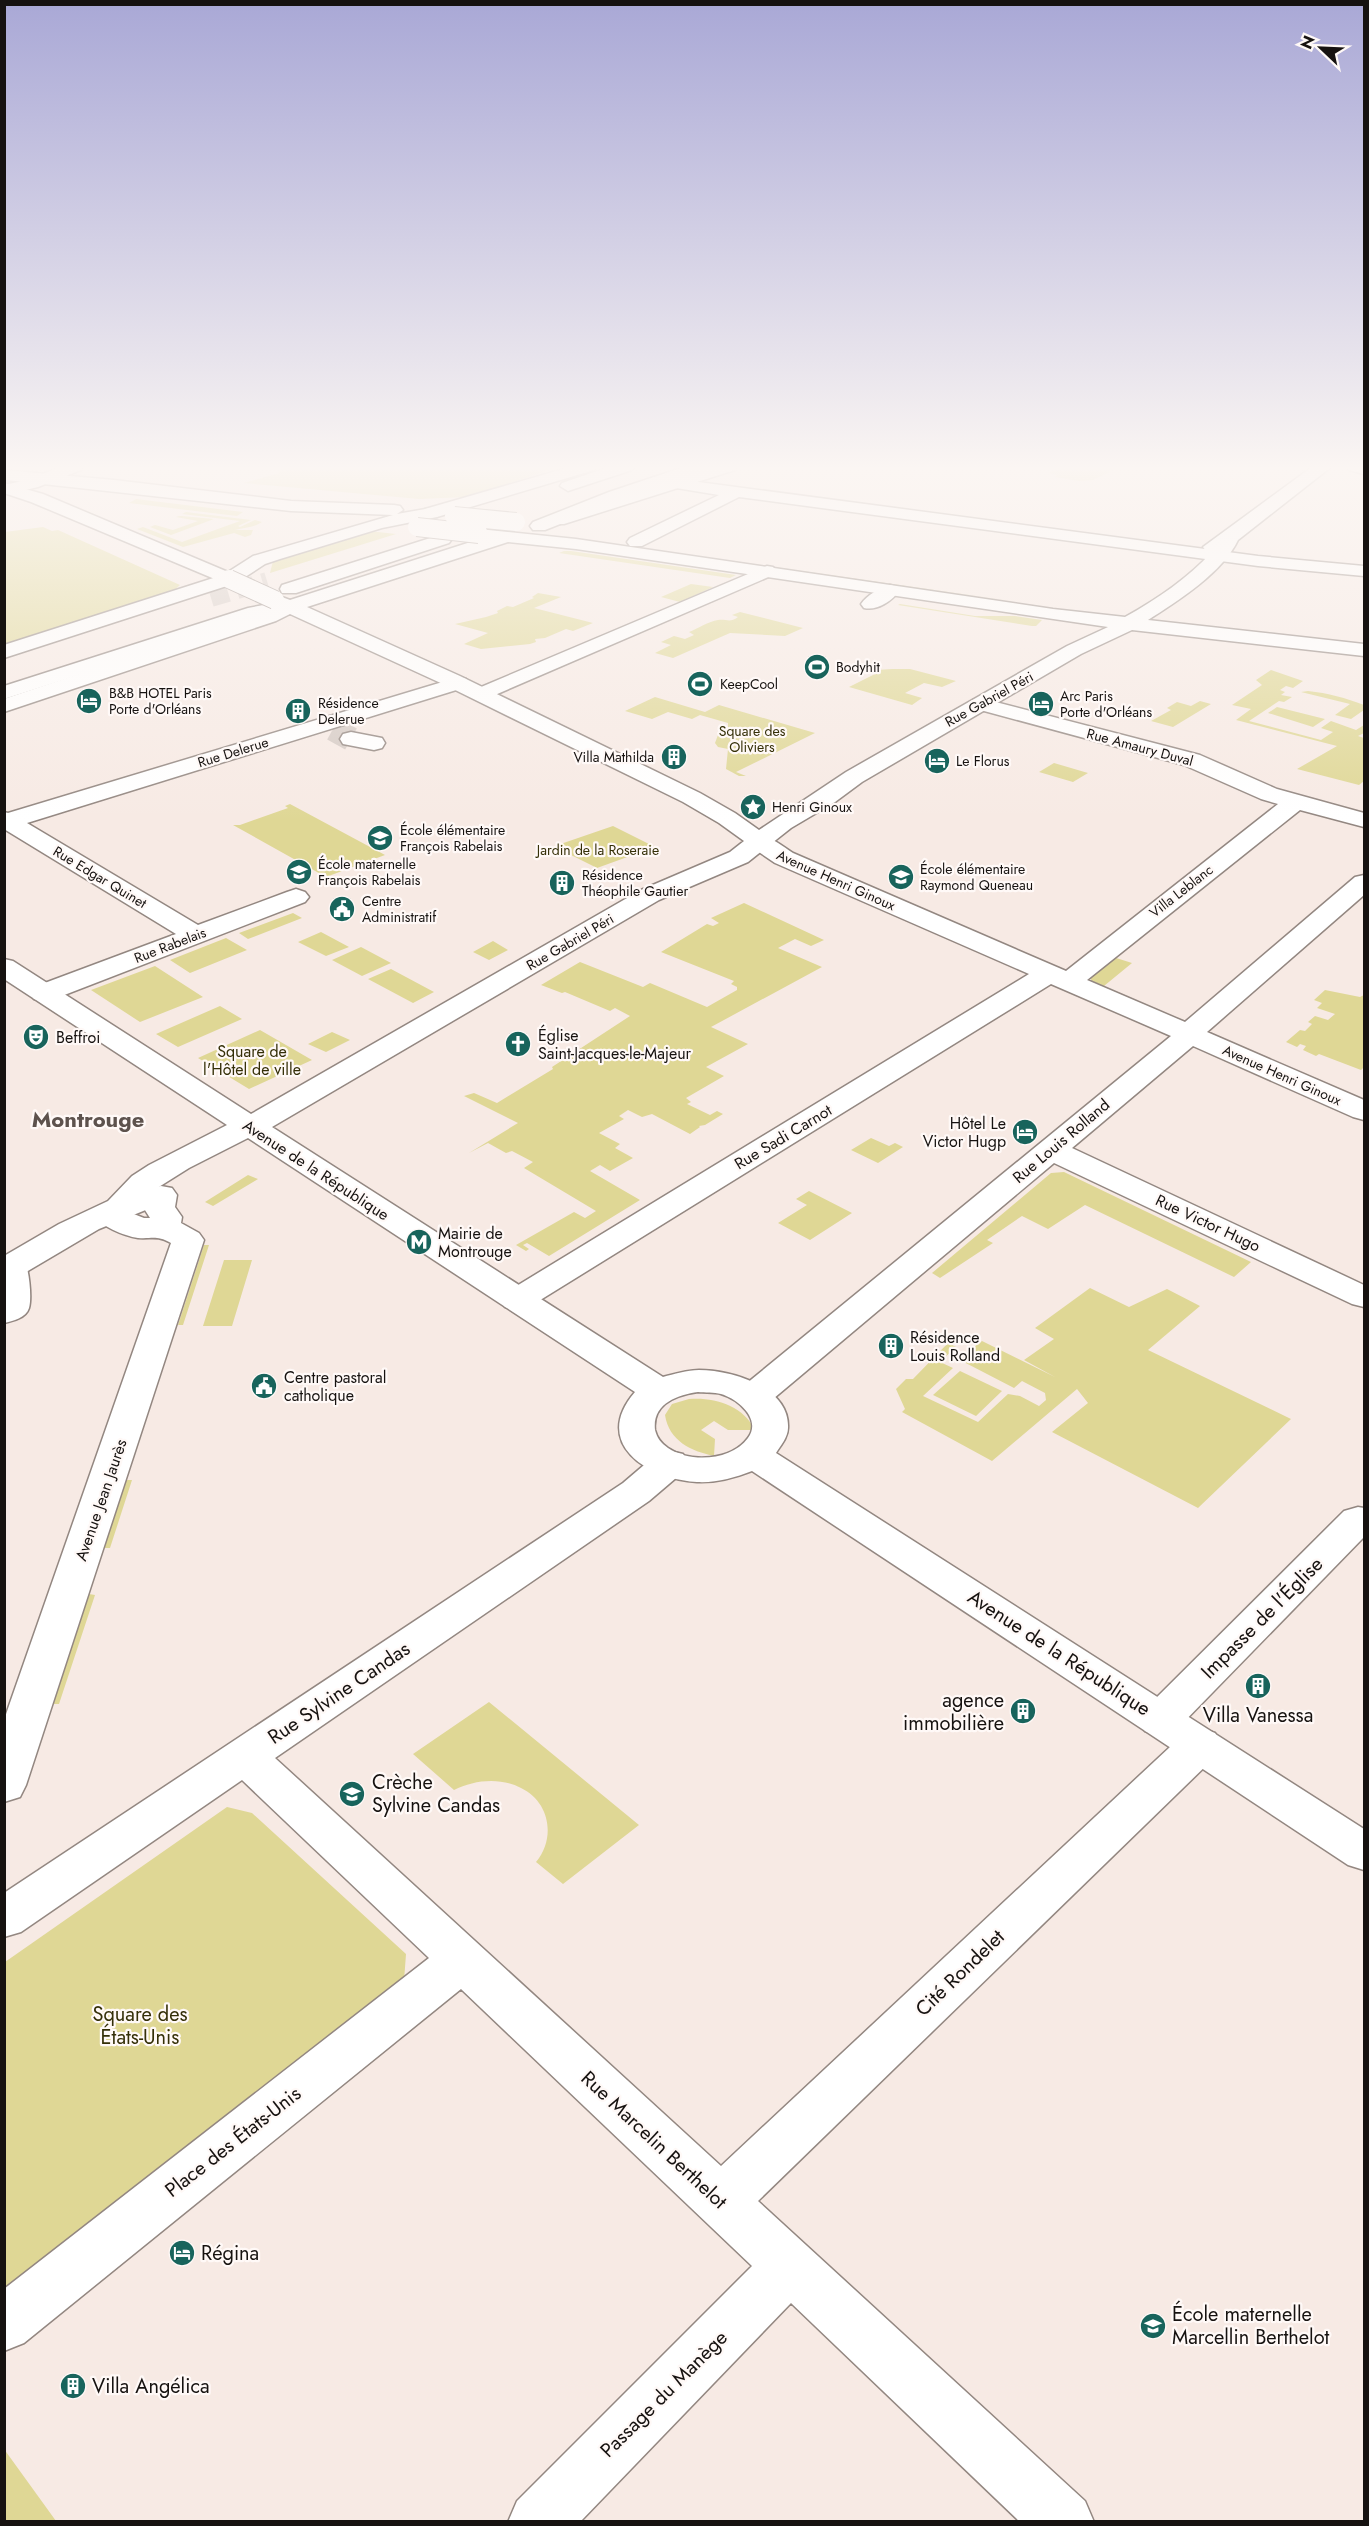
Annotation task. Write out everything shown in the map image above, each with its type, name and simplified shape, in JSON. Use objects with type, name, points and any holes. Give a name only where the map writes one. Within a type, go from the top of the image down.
[{"type":"main road","points":[[4,652],[211,585]]},
{"type":"main road","name":"Avenue Henri Ginoux","points":[[252,585],[283,593],[698,802],[737,824],[784,858],[1365,1111]]},
{"type":"main road","points":[[4,693],[255,612],[283,593],[300,585]]},
{"type":"main road","points":[[4,706],[266,619],[283,593],[308,585]]},
{"type":"main road","points":[[283,593],[310,585]]},
{"type":"main road","points":[[481,694],[736,585]]},
{"type":"main road","points":[[852,585],[1124,618],[1365,642]]},
{"type":"main road","points":[[911,585],[1124,618],[1365,650]]},
{"type":"main road","points":[[1124,618],[1142,597],[1159,585]]},
{"type":"main road","points":[[1124,618],[1175,585]]},
{"type":"main road","points":[[871,604],[890,591]]},
{"type":"main road","points":[[4,664],[210,598]]},
{"type":"main road","points":[[4,681],[233,607]]},
{"type":"main road","name":"Rue Gabriel Péri","points":[[114,1210],[143,1184],[202,1150],[251,1127],[650,895],[739,857],[758,841],[855,777],[1074,650],[1124,618]]},
{"type":"main road","name":"Rue Delerue","points":[[12,820],[459,683]]},
{"type":"main road","name":"Rue Amaury Duval","points":[[980,704],[1192,760],[1259,790],[1365,820]]},
{"type":"main road","points":[[351,739],[374,742]]},
{"type":"main road","name":"Villa Leblanc","points":[[1058,978],[1098,959],[1102,953],[1296,801]]},
{"type":"main road","name":"Rue Edgar Quinet","points":[[12,820],[196,935]]},
{"type":"main road","name":"Rue Louis Rolland","points":[[754,1396],[1051,1150],[1365,882]]},
{"type":"main road","name":"Rue Rabelais","points":[[44,993],[296,897]]},
{"type":"main road","name":"Avenue de la République","points":[[4,967],[659,1391]]},
{"type":"main road","name":"Rue Sadi Carnot","points":[[517,1300],[1058,978]]},
{"type":"main road","name":"Rue Gabriel Péri","points":[[4,1313],[12,1308],[8,1269],[42,1248],[114,1210],[161,1195],[221,1160],[251,1127]]},
{"type":"main road","name":"Rue Victor Hugo","points":[[1051,1150],[1365,1297]]},
{"type":"main road","points":[[114,1210],[139,1228],[165,1227],[166,1217],[159,1207],[161,1195]]},
{"type":"main road","name":"Avenue Jean Jaurès","points":[[4,1785],[188,1240],[165,1227]]},
{"type":"main road","points":[[698,1381],[718,1382],[754,1396],[764,1407],[770,1419],[770,1432],[764,1444],[753,1455],[739,1463],[705,1469],[669,1464],[648,1451],[636,1433],[637,1415],[642,1406],[659,1391],[677,1384],[698,1381]]},
{"type":"main road","name":"Avenue de la République","points":[[753,1455],[1365,1852]]},
{"type":"main road","name":"Rue Sylvine Candas","points":[[4,1918],[636,1492],[669,1464]]},
{"type":"main road","name":"Impasse de l'Église","points":[[1160,1720],[1358,1520],[1365,1521]]},
{"type":"main road","name":"Cité Rondelet","points":[[720,2202],[1200,1745]]},
{"type":"main road","name":"Rue Marcelin Berthelot","points":[[245,1756],[1064,2522]]},
{"type":"main road","name":"Place des États-Unis","points":[[4,2324],[462,1960]]},
{"type":"main road","name":"Passage du Manège","points":[[538,2522],[790,2266]]},
{"type":"green space","points":[[5,585],[180,585],[171,593],[5,644]]},
{"type":"green space","points":[[689,585],[713,587],[680,602],[661,597]]},
{"type":"green space","points":[[895,585],[899,585],[1053,607]]},
{"type":"green space","points":[[538,593],[561,597],[534,608],[593,623],[573,631],[566,629],[545,638],[535,639],[536,642],[530,644],[481,649],[464,644],[488,633],[455,624],[498,613],[497,611],[507,606],[513,607],[534,598],[532,597]]},
{"type":"green space","points":[[898,605],[975,616],[1015,616],[1042,620],[1036,626],[1032,626]]},
{"type":"green space","points":[[740,612],[803,628],[785,636],[730,633],[673,658],[655,653],[671,645],[661,642],[674,636],[685,639],[694,635],[689,632],[707,623],[733,620],[738,617],[732,615]]},
{"type":"green space","points":[[910,669],[956,681],[942,687],[924,683],[905,693],[922,698],[912,705],[849,687],[877,673],[876,670]]},
{"type":"green space","points":[[1271,670],[1303,681],[1293,688],[1286,686],[1280,690],[1285,692],[1281,695],[1292,697],[1284,702],[1279,701],[1249,721],[1321,740],[1333,732],[1321,728],[1331,721],[1356,730],[1364,725],[1364,733],[1358,736],[1364,738],[1364,781],[1359,785],[1297,769],[1337,746],[1236,720],[1251,709],[1232,705],[1262,685],[1256,680]]},
{"type":"green space","points":[[1308,691],[1350,700],[1364,705],[1364,710],[1351,719],[1335,715],[1350,704],[1301,692]]},
{"type":"green space","name":"Square des Oliviers","points":[[655,697],[705,712],[719,705],[815,733],[736,772],[746,776],[739,776],[726,769],[728,749],[718,747],[715,743],[718,735],[728,731],[728,723],[700,715],[692,719],[668,712],[652,719],[625,711]]},
{"type":"green space","points":[[1200,701],[1211,704],[1173,727],[1151,721],[1171,710],[1167,708],[1177,702],[1191,706]]},
{"type":"green space","points":[[1277,707],[1325,719],[1313,727],[1268,713]]},
{"type":"green space","points":[[1054,763],[1088,773],[1073,782],[1039,772]]},
{"type":"green space","points":[[290,804],[385,855],[326,877],[233,825],[240,825],[288,808],[285,806]]},
{"type":"green space","name":"Jardin de la Roseraie","points":[[613,826],[655,847],[597,868],[569,854],[561,857],[546,849]]},
{"type":"green space","points":[[744,903],[824,940],[811,946],[795,939],[778,948],[822,967],[711,1027],[748,1044],[706,1067],[724,1076],[686,1098],[691,1102],[687,1104],[710,1115],[717,1111],[723,1114],[699,1126],[690,1134],[652,1114],[642,1117],[628,1110],[619,1116],[624,1119],[599,1133],[620,1144],[615,1148],[633,1158],[610,1171],[600,1165],[590,1171],[640,1200],[549,1256],[527,1243],[523,1245],[529,1249],[526,1251],[516,1245],[574,1212],[585,1218],[596,1211],[524,1168],[533,1162],[512,1151],[506,1153],[488,1143],[469,1153],[518,1123],[464,1096],[474,1093],[497,1103],[553,1069],[552,1067],[630,1016],[615,1008],[610,1011],[565,992],[541,985],[580,962],[643,987],[650,983],[707,1007],[737,990],[737,987],[731,984],[734,981],[661,952],[707,924],[713,926],[719,923],[711,918]]},
{"type":"green space","points":[[293,913],[302,918],[248,939],[239,933]]},
{"type":"green space","points":[[321,932],[349,947],[326,956],[298,942]]},
{"type":"green space","points":[[226,938],[247,950],[190,973],[170,960]]},
{"type":"green space","points":[[493,941],[508,950],[489,960],[473,952]]},
{"type":"green space","points":[[361,947],[391,963],[362,976],[332,960]]},
{"type":"green space","points":[[1113,957],[1132,963],[1104,986],[1092,981],[1089,976]]},
{"type":"green space","name":"Square de l'Hôtel de ville","points":[[155,966],[203,997],[140,1022],[91,990]]},
{"type":"green space","points":[[391,969],[434,992],[413,1003],[368,979]]},
{"type":"green space","points":[[1325,990],[1360,997],[1364,995],[1364,1067],[1361,1070],[1319,1054],[1316,1056],[1303,1050],[1306,1046],[1300,1044],[1297,1047],[1286,1042],[1300,1030],[1305,1031],[1312,1024],[1308,1022],[1315,1016],[1328,1020],[1335,1014],[1317,1008],[1322,1003],[1314,1000]]},
{"type":"green space","name":"Square de l'Hôtel de ville","points":[[220,1006],[242,1019],[178,1047],[156,1034]]},
{"type":"green space","name":"Square de l'Hôtel de ville","points":[[260,1030],[312,1060],[249,1089],[198,1058]]},
{"type":"green space","name":"Square de l'Hôtel de ville","points":[[332,1032],[350,1040],[326,1052],[308,1044]]},
{"type":"green space","points":[[871,1138],[889,1146],[895,1143],[903,1147],[878,1163],[851,1150]]},
{"type":"green space","points":[[1064,1172],[1251,1262],[1234,1277],[1085,1205],[1048,1229],[1022,1216],[987,1240],[993,1243],[940,1278],[932,1273],[1051,1173]]},
{"type":"green space","points":[[248,1175],[258,1179],[213,1206],[205,1202]]},
{"type":"green space","points":[[809,1191],[852,1213],[810,1240],[778,1223],[807,1205],[796,1199]]},
{"type":"green space","points":[[204,1245],[209,1245],[183,1325],[178,1325]]},
{"type":"green space","points":[[224,1260],[252,1260],[232,1326],[203,1326]]},
{"type":"green space","points":[[1090,1288],[1129,1307],[1167,1289],[1200,1306],[1148,1350],[1291,1419],[1198,1508],[1052,1432],[1088,1403],[1077,1389],[992,1461],[902,1412],[905,1409],[896,1389],[906,1379],[913,1379],[948,1343],[956,1347],[940,1362],[953,1368],[923,1396],[978,1422],[1008,1394],[1020,1396],[1039,1406],[1046,1400],[1045,1393],[1022,1381],[1014,1388],[958,1359],[982,1341],[1055,1377],[1024,1360],[1054,1339],[1035,1328]]},
{"type":"green space","points":[[960,1371],[1002,1391],[976,1416],[933,1395]]},
{"type":"green space","points":[[689,1399],[708,1399],[727,1404],[743,1414],[755,1430],[728,1430],[714,1421],[701,1430],[715,1439],[714,1456],[689,1448],[671,1432],[665,1415],[672,1404]]},
{"type":"green space","points":[[126,1480],[132,1480],[110,1548],[104,1548]]},
{"type":"green space","points":[[89,1594],[95,1595],[59,1704],[53,1704]]},
{"type":"green space","points":[[489,1702],[639,1825],[563,1884],[536,1862],[542,1853],[548,1832],[544,1811],[531,1794],[513,1785],[496,1781],[478,1782],[454,1790],[413,1754]]},
{"type":"green space","name":"Square des États-Unis","points":[[227,1807],[252,1813],[406,1954],[404,1981],[5,2298],[5,1962]]},
{"type":"green space","points":[[4,2449],[56,2521],[5,2521]]},
{"type":"tunnel","points":[[211,598],[254,585]]},
{"type":"tunnel","points":[[333,729],[351,739]]},
{"type":"place","name":"Bodyhit","points":[[817,667]]},
{"type":"place","name":"KeepCool","points":[[700,684]]},
{"type":"place","name":"B&B HOTEL Paris Porte d'Orléans","points":[[89,701]]},
{"type":"place","name":"Arc Paris Porte d'Orléans","points":[[1041,704]]},
{"type":"place","name":"Résidence Delerue","points":[[298,711]]},
{"type":"place","name":"Villa Mathilda","points":[[674,757]]},
{"type":"place","name":"Le Florus","points":[[937,761]]},
{"type":"place","name":"Henri Ginoux","points":[[753,807]]},
{"type":"place","name":"École élémentaire François Rabelais","points":[[380,838]]},
{"type":"place","name":"École maternelle François Rabelais","points":[[299,872]]},
{"type":"place","name":"École élémentaire Raymond Queneau","points":[[901,877]]},
{"type":"place","name":"Résidence Théophile Gautier","points":[[562,883]]},
{"type":"place","name":"Centre Administratif","points":[[342,909]]},
{"type":"place","name":"Beffroi","points":[[36,1037]]},
{"type":"place","name":"Église Saint-Jacques-le-Majeur","points":[[518,1044]]},
{"type":"place","name":"Hôtel Le Victor Hugp","points":[[1025,1132]]},
{"type":"place","name":"Mairie de Montrouge","points":[[419,1242]]},
{"type":"place","name":"Résidence Louis Rolland","points":[[891,1346]]},
{"type":"place","name":"Centre pastoral catholique","points":[[264,1386]]},
{"type":"place","name":"Villa Vanessa","points":[[1258,1686]]},
{"type":"place","name":"agence immobilière","points":[[1023,1711]]},
{"type":"place","name":"Crèche Sylvine Candas","points":[[352,1794]]},
{"type":"place","name":"Régina","points":[[182,2253]]},
{"type":"place","name":"École maternelle Marcellin Berthelot","points":[[1153,2326]]},
{"type":"place","name":"Villa Angélica","points":[[73,2386]]},
{"type":"district","name":"Montrouge","points":[[88,1119]]}]
